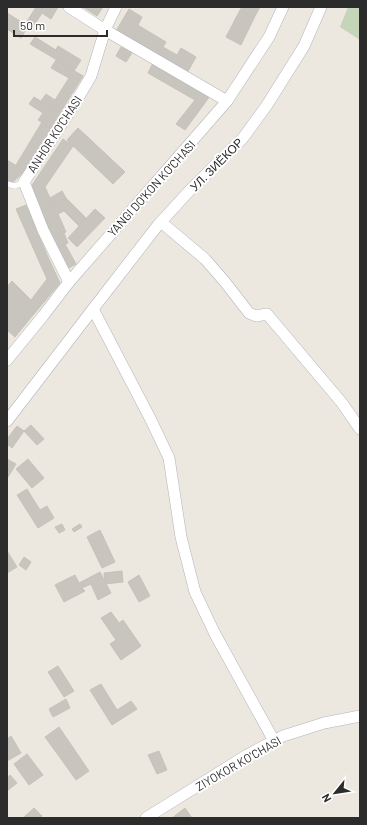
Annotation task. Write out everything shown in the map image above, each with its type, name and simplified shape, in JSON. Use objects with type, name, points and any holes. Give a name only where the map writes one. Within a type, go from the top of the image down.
[{"type":"street","points":[[69,7],[105,30],[227,101]]},
{"type":"street","name":"ANHOR KO'CHASI","points":[[69,282],[43,230],[24,182],[91,76],[105,30],[116,7]]},
{"type":"street","name":"YANGI DO'KON KO'CHASI","points":[[7,360],[69,282],[227,101],[269,37],[283,7]]},
{"type":"street","name":"УЛ. ЗИЁКОР","points":[[7,421],[92,309],[161,222],[192,188],[243,138],[304,46],[322,7]]},
{"type":"street","points":[[161,222],[205,259],[249,313],[256,316],[267,314],[342,403],[360,429]]},
{"type":"street","points":[[92,309],[140,399],[169,458],[181,537],[195,592],[215,634],[274,741]]},
{"type":"street","name":"ZIYOKOR KO'CHASI","points":[[146,818],[247,755],[283,736],[324,723],[360,716]]},
{"type":"lane","points":[[7,184],[15,186],[24,182]]},
{"type":"green space","points":[[348,7],[360,7],[360,40],[340,27]]},
{"type":"building","points":[[36,7],[58,7],[51,19],[42,13],[33,27],[26,23]]},
{"type":"building","points":[[83,7],[103,7],[97,16]]},
{"type":"building","points":[[242,7],[260,7],[254,18],[240,10]]},
{"type":"building","points":[[129,9],[142,17],[138,25],[141,27],[132,41],[116,31]]},
{"type":"building","points":[[240,10],[254,18],[241,45],[226,37]]},
{"type":"building","points":[[7,13],[28,26],[21,38],[7,29]]},
{"type":"building","points":[[141,27],[166,42],[158,56],[132,41]]},
{"type":"building","points":[[35,37],[56,50],[52,57],[30,44]]},
{"type":"building","points":[[58,46],[81,60],[74,71],[52,57]]},
{"type":"building","points":[[121,47],[132,53],[126,62],[116,56]]},
{"type":"building","points":[[163,47],[177,55],[181,48],[196,57],[187,73],[158,56]]},
{"type":"building","points":[[56,60],[83,76],[60,113],[41,101],[46,94],[55,100],[69,78],[51,68]]},
{"type":"building","points":[[153,63],[179,78],[174,88],[148,73]]},
{"type":"building","points":[[179,78],[210,96],[185,130],[176,124],[195,100],[174,88]]},
{"type":"building","points":[[34,97],[60,113],[51,128],[38,120],[43,113],[29,104]]},
{"type":"building","points":[[42,122],[51,128],[25,171],[16,165]]},
{"type":"building","points":[[78,128],[125,172],[113,184],[67,140]]},
{"type":"building","points":[[63,139],[73,146],[45,187],[50,198],[62,191],[66,198],[40,213],[30,188]]},
{"type":"building","points":[[7,160],[25,171],[12,183],[7,182]]},
{"type":"building","points":[[66,198],[87,219],[79,226],[64,211],[58,214],[66,232],[51,238],[40,213]]},
{"type":"building","points":[[26,205],[47,255],[38,259],[16,209]]},
{"type":"building","points":[[95,209],[105,218],[77,247],[68,238]]},
{"type":"building","points":[[64,233],[68,243],[56,249],[51,238]]},
{"type":"building","points":[[65,244],[76,264],[67,269],[56,249]]},
{"type":"building","points":[[47,255],[60,283],[28,321],[7,300],[7,287],[12,281],[31,300],[47,279],[38,259]]},
{"type":"building","points":[[7,300],[28,321],[15,337],[7,330]]},
{"type":"building","points":[[31,425],[44,439],[37,445],[24,431]]},
{"type":"building","points":[[17,426],[24,431],[12,448],[7,444],[7,439]]},
{"type":"building","points":[[7,459],[16,464],[8,477],[7,476]]},
{"type":"building","points":[[28,459],[44,478],[32,488],[16,469]]},
{"type":"building","points":[[27,489],[40,510],[47,506],[54,518],[38,528],[17,495]]},
{"type":"building","points":[[62,524],[65,530],[59,533],[55,527]]},
{"type":"building","points":[[80,524],[82,527],[74,532],[72,529]]},
{"type":"building","points":[[100,530],[115,562],[102,568],[87,537]]},
{"type":"building","points":[[7,551],[17,567],[7,573]]},
{"type":"building","points":[[24,557],[31,562],[26,570],[19,565]]},
{"type":"building","points":[[122,571],[123,582],[105,584],[104,573]]},
{"type":"building","points":[[100,572],[111,593],[98,600],[91,584],[82,588],[85,591],[64,602],[55,585],[75,575],[79,583]]},
{"type":"building","points":[[139,575],[150,596],[139,602],[128,582]]},
{"type":"building","points":[[111,612],[119,623],[123,620],[141,646],[121,660],[110,644],[116,640],[101,618]]},
{"type":"building","points":[[58,666],[74,691],[64,697],[48,672]]},
{"type":"building","points":[[101,684],[117,710],[131,701],[137,709],[112,725],[90,690]]},
{"type":"building","points":[[66,699],[70,708],[53,717],[49,709]]},
{"type":"building","points":[[59,727],[74,749],[61,759],[45,737]]},
{"type":"building","points":[[11,736],[21,753],[7,761],[7,739]]},
{"type":"building","points":[[74,749],[89,771],[76,780],[61,759]]},
{"type":"building","points":[[159,751],[167,770],[157,774],[148,755]]},
{"type":"building","points":[[27,754],[43,775],[29,785],[14,764]]},
{"type":"building","points":[[10,775],[17,783],[7,791],[7,778]]},
{"type":"building","points":[[34,808],[42,816],[40,818],[23,818]]},
{"type":"building","points":[[185,808],[192,818],[172,818]]}]
